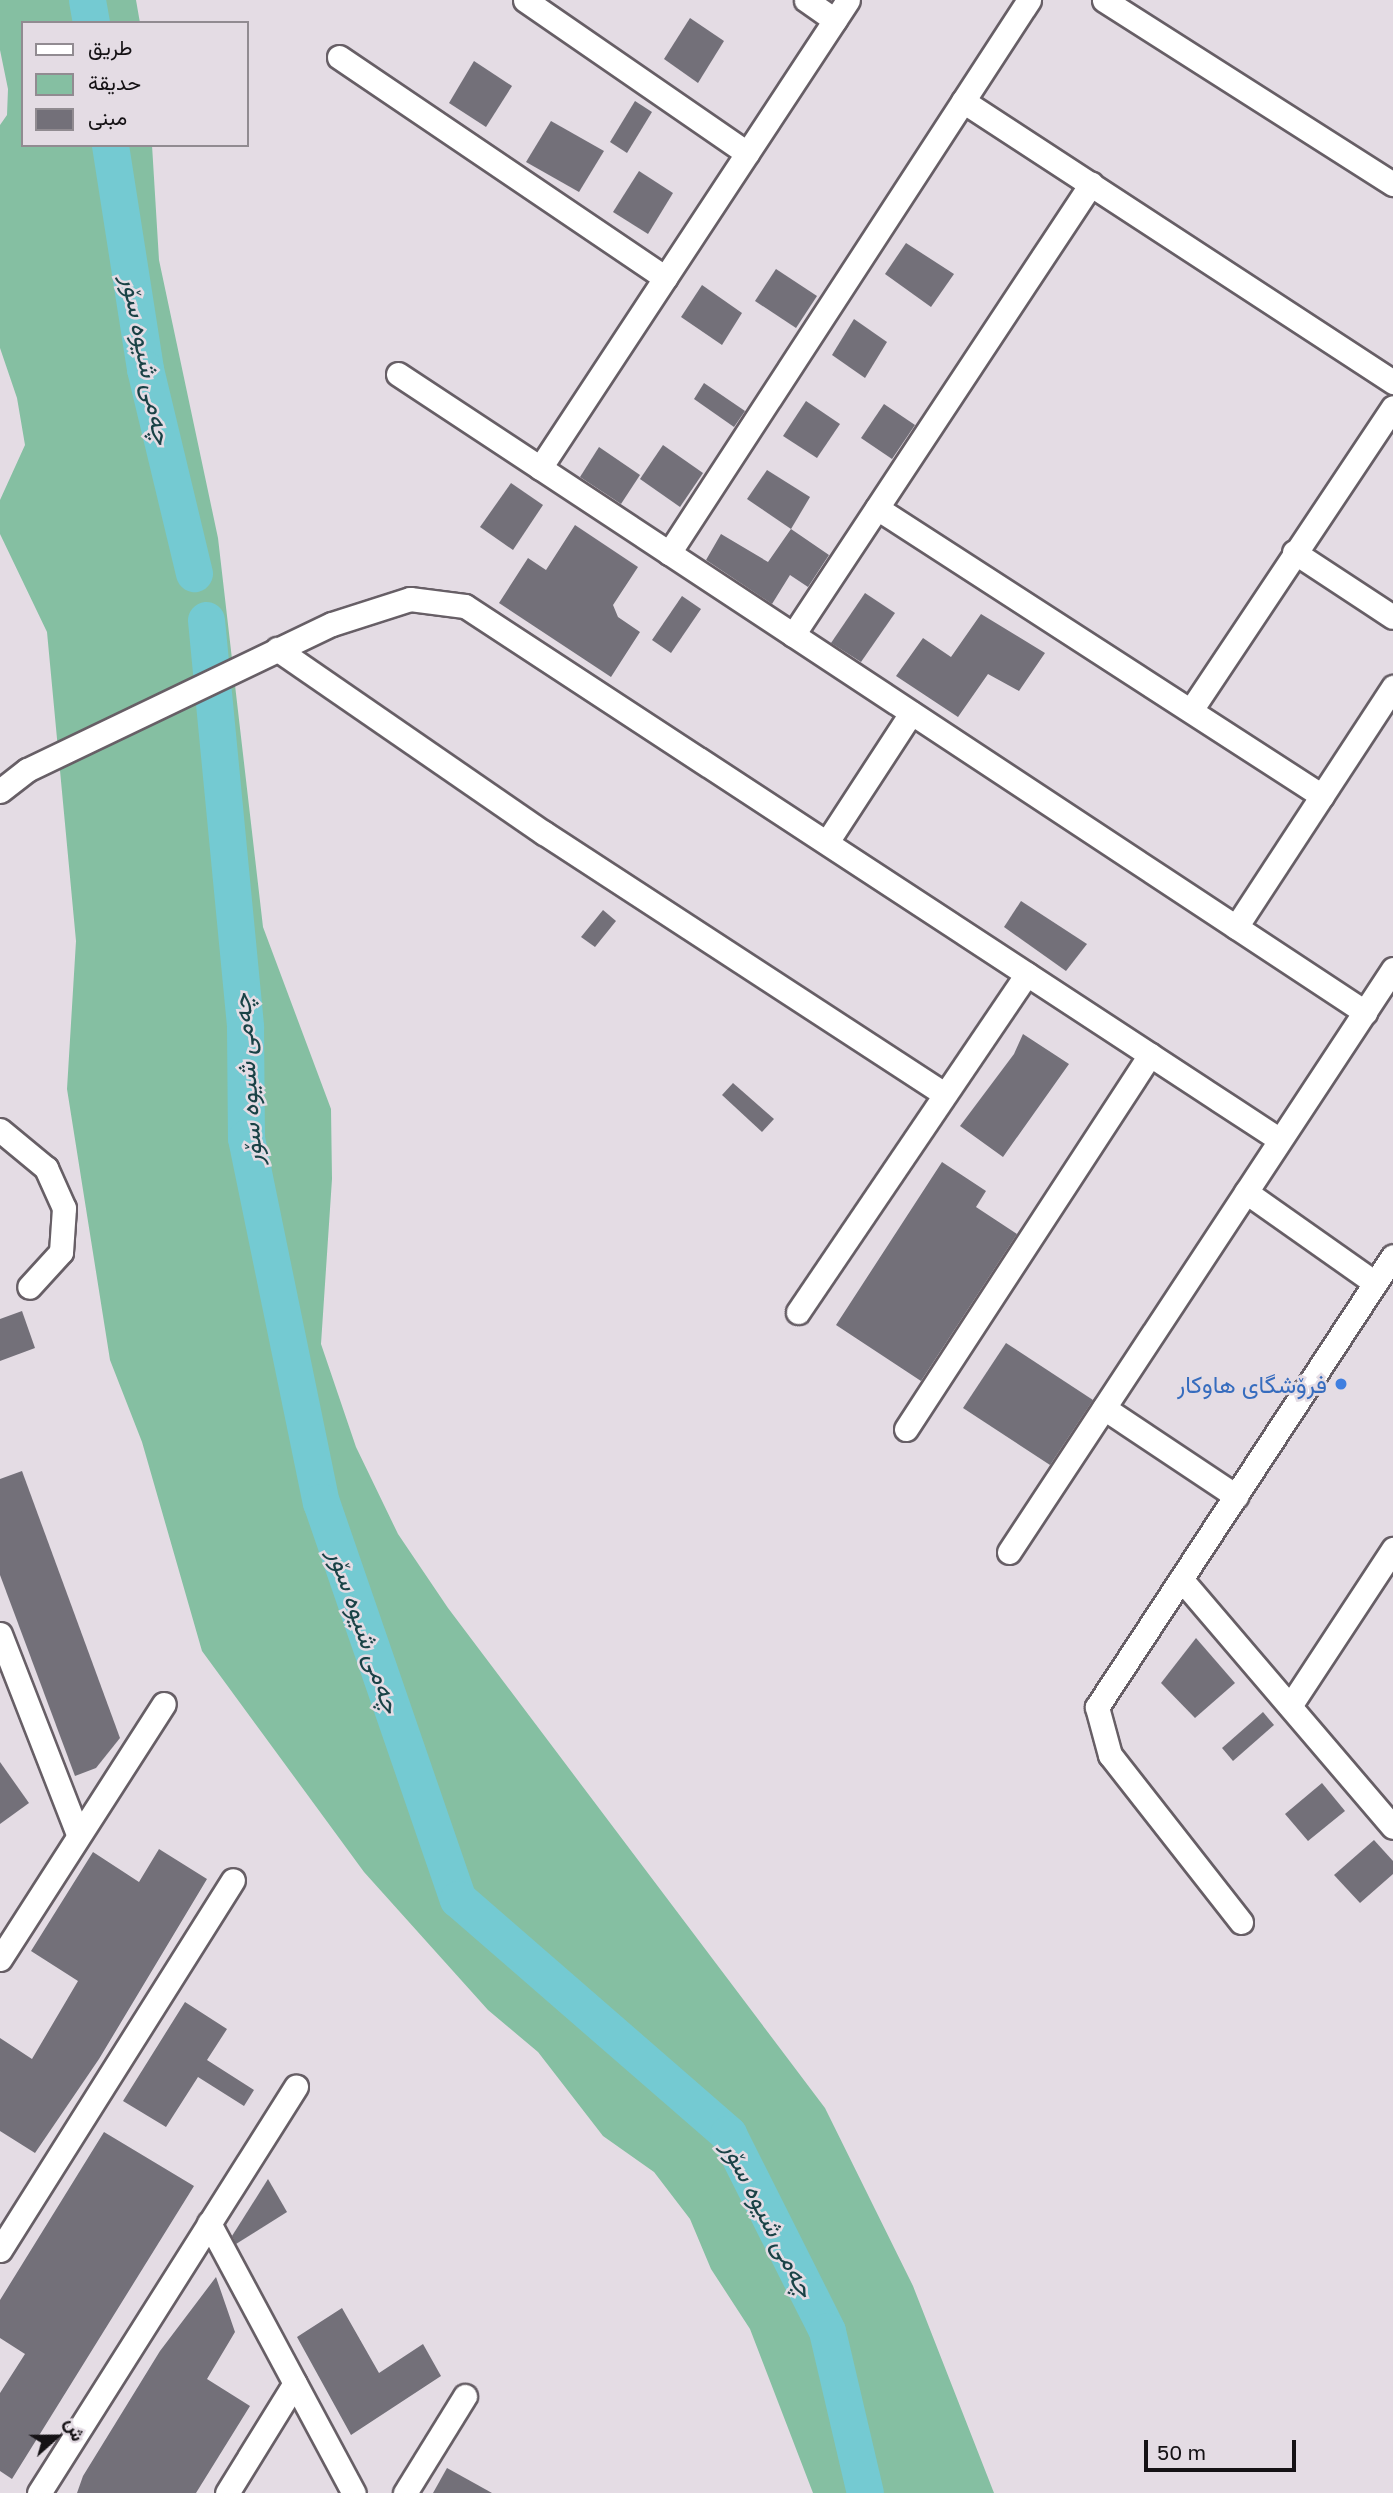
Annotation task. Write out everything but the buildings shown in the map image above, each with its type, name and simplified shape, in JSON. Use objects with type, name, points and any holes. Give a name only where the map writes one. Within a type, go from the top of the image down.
[{"type":"street","points":[[525,0],[747,153]]},
{"type":"street","points":[[806,0],[835,20]]},
{"type":"street","points":[[540,468],[848,0]]},
{"type":"street","points":[[669,553],[1029,0]]},
{"type":"street","points":[[1104,0],[1393,184]]},
{"type":"street","points":[[339,57],[665,278]]},
{"type":"street","points":[[963,101],[1393,382]]},
{"type":"street","points":[[793,635],[1091,184]]},
{"type":"street","points":[[398,374],[1364,1012]]},
{"type":"street","points":[[1191,710],[1393,407]]},
{"type":"street","points":[[877,508],[1322,796]]},
{"type":"street","points":[[1294,552],[1393,617]]},
{"type":"street","points":[[0,791],[27,770],[255,658],[332,624],[410,599],[465,606],[1280,1140]]},
{"type":"street","points":[[276,649],[544,833],[946,1094]]},
{"type":"street","points":[[1236,927],[1393,687]]},
{"type":"street","points":[[827,842],[911,713]]},
{"type":"street","points":[[1009,1552],[1393,969]]},
{"type":"street","points":[[798,1312],[1027,974]]},
{"type":"street","points":[[906,1429],[1150,1055]]},
{"type":"street","points":[[0,1130],[46,1168],[64,1208],[61,1252],[29,1287]]},
{"type":"street","points":[[1246,1192],[1375,1283]]},
{"type":"street","points":[[1241,1922],[1111,1755],[1100,1730],[1097,1707],[1393,1256]]},
{"type":"street","points":[[1104,1408],[1236,1496]]},
{"type":"street","points":[[1290,1706],[1393,1549]]},
{"type":"street","points":[[1181,1579],[1393,1827]]},
{"type":"street","points":[[0,1634],[78,1835]]},
{"type":"street","points":[[0,1959],[164,1704]]},
{"type":"street","points":[[0,2250],[233,1880]]},
{"type":"street","points":[[39,2493],[296,2086]]},
{"type":"street","points":[[209,2223],[354,2493]]},
{"type":"street","points":[[227,2493],[295,2383]]},
{"type":"street","points":[[405,2493],[466,2396]]},
{"type":"green space","points":[[0,0],[136,0],[140,21],[21,21],[21,147],[152,147],[159,260],[218,538],[263,927],[331,1109],[332,1179],[321,1344],[356,1447],[398,1534],[448,1608],[825,2108],[913,2286],[994,2493],[813,2493],[750,2329],[711,2269],[690,2219],[654,2172],[603,2136],[538,2052],[488,2010],[364,1872],[202,1651],[142,1442],[110,1360],[67,1089],[76,941],[47,632],[0,534],[0,500],[25,445],[17,398],[0,348],[0,125],[7,115],[8,89],[0,50]]},
{"type":"waterway","name":"چەمی شیوە سۆر","points":[[87,0],[91,21]]},
{"type":"waterway","name":"چەمی شیوە سۆر","points":[[110,147],[145,369],[194,573]]},
{"type":"waterway","name":"چەمی شیوە سۆر","points":[[206,620],[245,1027],[246,1138],[321,1502],[458,1899],[728,2134],[827,2331],[865,2493]]},
{"type":"place","name":"فرۆشگای ھاوکار","points":[[1341,1384]]}]
